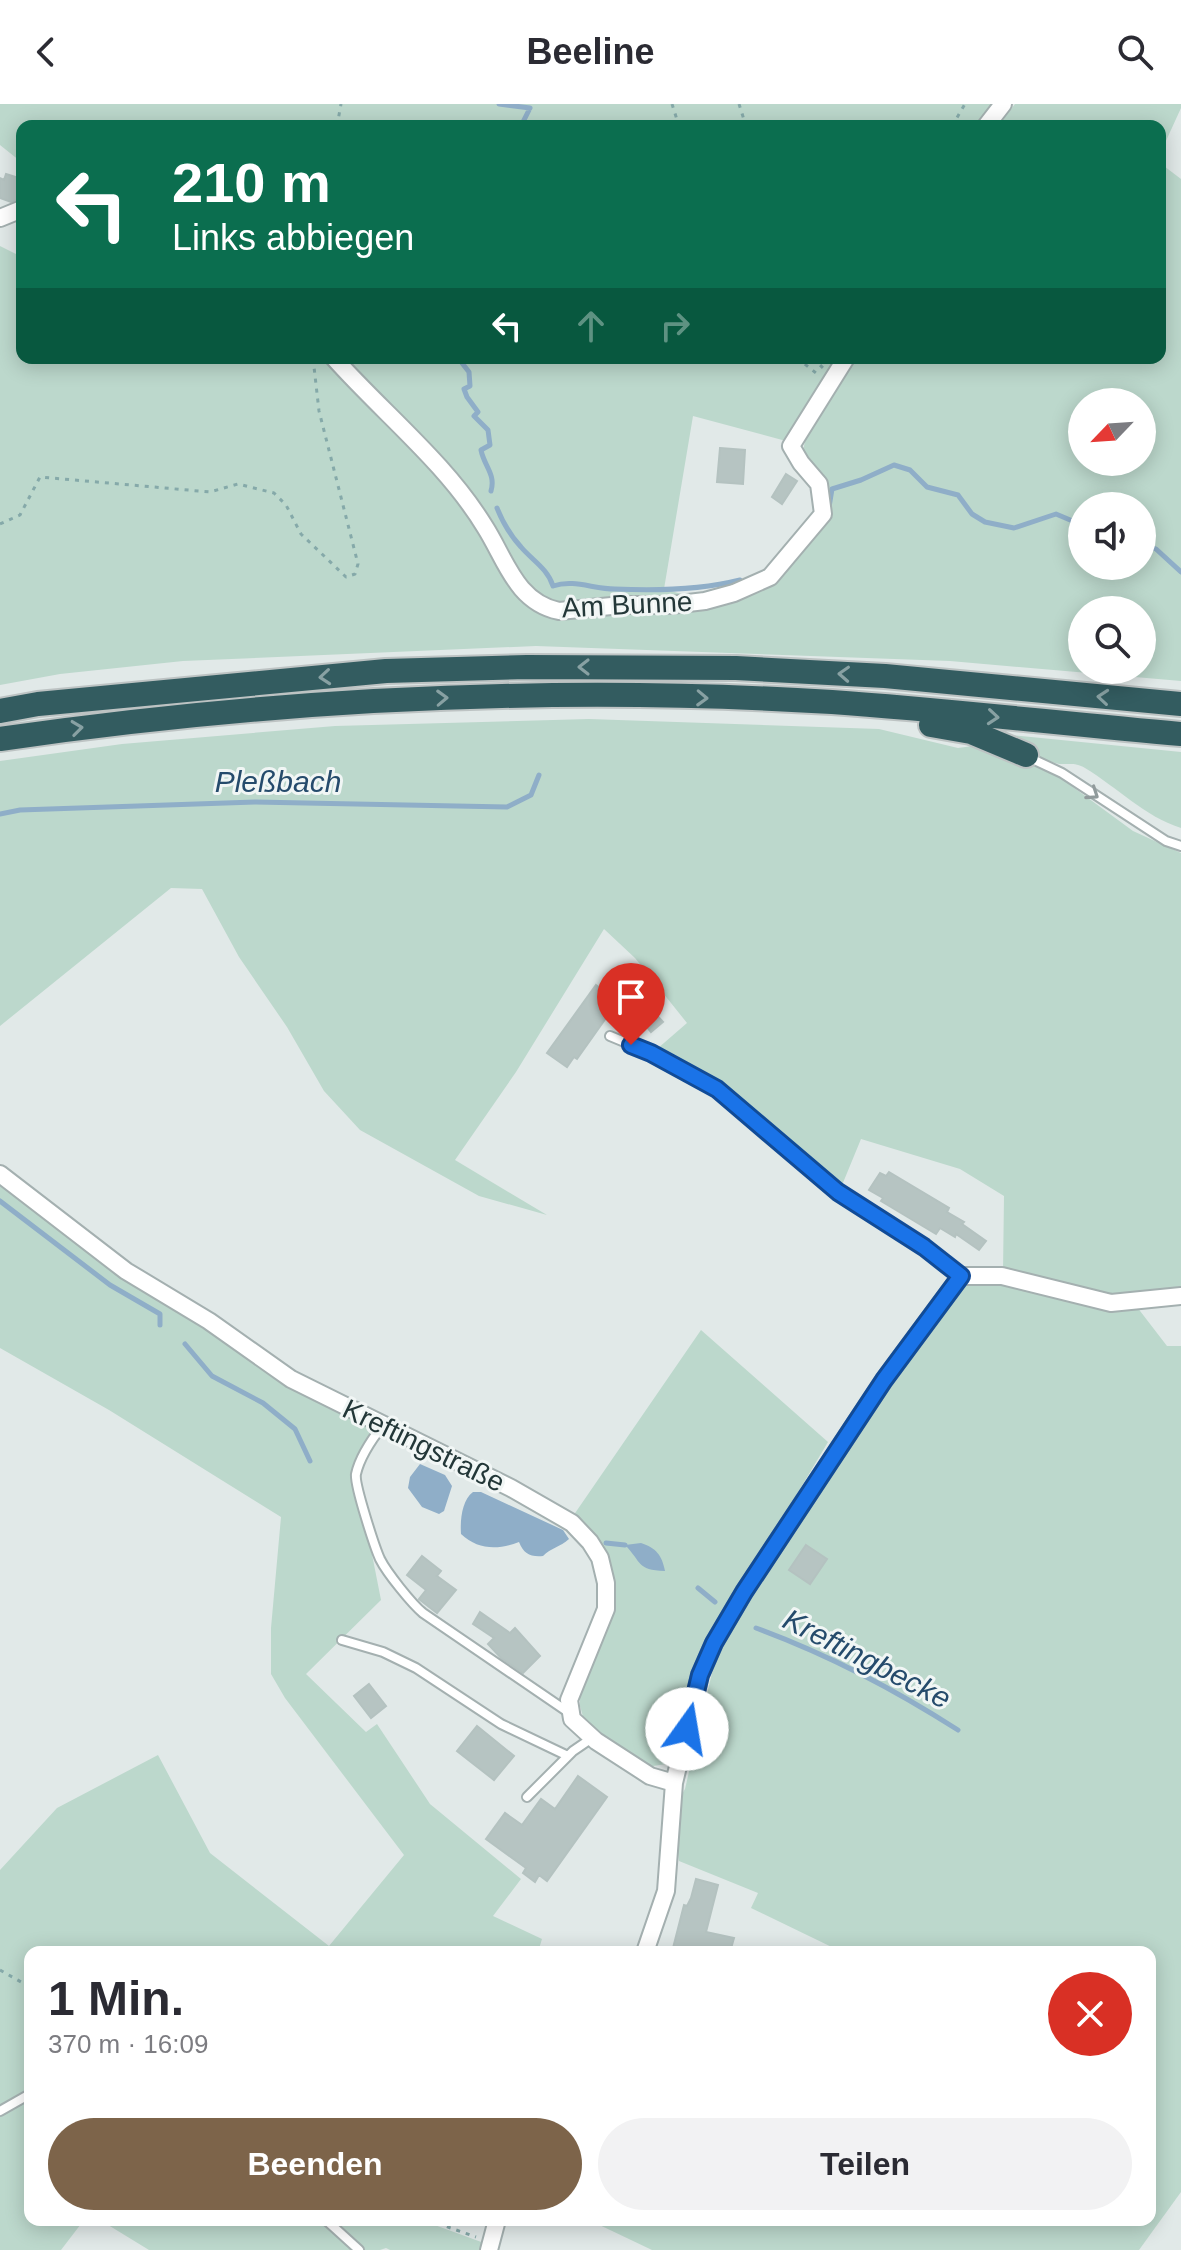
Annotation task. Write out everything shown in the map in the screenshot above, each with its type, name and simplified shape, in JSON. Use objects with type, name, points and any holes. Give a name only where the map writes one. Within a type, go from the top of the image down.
[{"type":"highway","points":[[0,711],[38,704],[386,671],[527,667],[751,669],[885,676],[1181,704]]},
{"type":"highway","points":[[0,739],[217,711],[364,701],[605,695],[832,702],[1181,734]]},
{"type":"highway","points":[[832,702],[971,732],[1026,755]]},
{"type":"street","points":[[991,120],[1003,104]]},
{"type":"street","name":"Am Bunne","points":[[340,364],[455,484],[522,588],[542,607],[559,611],[705,601],[734,593],[770,577],[823,514],[819,484],[791,446],[843,364]]},
{"type":"street","name":"Kreftingstraße","points":[[0,1174],[126,1271],[209,1321],[291,1379],[511,1488],[572,1523],[600,1558],[606,1583],[606,1609],[569,1700],[571,1714]]},
{"type":"street","points":[[647,1946],[666,1891],[674,1783],[700,1675],[714,1643],[744,1592],[884,1380],[961,1276],[1002,1276],[1111,1303],[1181,1296]]},
{"type":"street","points":[[571,1714],[572,1719],[592,1737],[650,1776],[674,1783]]},
{"type":"street","points":[[490,2246],[495,2226]]},
{"type":"lane","points":[[1026,755],[1062,773],[1166,841],[1181,846]]},
{"type":"lane","points":[[610,1036],[651,1053],[717,1089],[838,1192],[924,1247],[961,1276]]},
{"type":"lane","points":[[383,1425],[363,1457],[355,1482],[379,1557],[387,1571],[423,1613],[571,1714]]},
{"type":"lane","points":[[342,1640],[383,1652],[416,1668],[501,1724],[568,1756]]},
{"type":"lane","points":[[527,1797],[592,1737]]},
{"type":"lane","points":[[0,2111],[24,2097]]},
{"type":"lane","points":[[333,2226],[359,2250]]},
{"type":"path","points":[[0,524],[20,515],[40,477],[210,492],[238,484],[274,493],[286,505],[301,534],[346,577],[355,574],[358,564],[319,411],[314,364]]},
{"type":"path","points":[[805,364],[831,384]]},
{"type":"path","points":[[0,1970],[24,1984]]},
{"type":"path","points":[[442,2226],[490,2246]]},
{"type":"green space","points":[[0,104],[997,104],[985,120],[16,120],[16,158],[0,145]]},
{"type":"green space","points":[[1015,104],[1181,104],[1166,141],[1166,120],[1003,120]]},
{"type":"green space","points":[[1166,168],[1181,179],[1181,681],[1156,679],[1156,596],[1068,596],[1068,671],[950,661],[536,646],[183,661],[60,674],[0,685],[0,246],[16,254],[16,364],[833,364],[786,441],[693,416],[664,589],[696,598],[773,582],[826,515],[803,451],[805,441],[850,364],[1166,364]]},
{"type":"green space","points":[[589,719],[879,729],[958,748],[980,745],[1018,757],[1058,776],[1133,831],[1181,853],[1181,1288],[1113,1298],[1003,1273],[1004,1196],[960,1169],[861,1139],[840,1190],[716,1084],[657,1049],[687,1023],[635,958],[604,929],[516,1072],[455,1160],[547,1215],[479,1196],[360,1130],[324,1091],[287,1027],[239,957],[202,889],[171,888],[0,1026],[0,761],[122,744],[335,726]]},
{"type":"green space","points":[[991,733],[1181,752],[1181,828],[1143,809],[1081,766],[1047,760]]},
{"type":"green space","points":[[0,1179],[375,1429],[350,1474],[367,1529],[381,1600],[306,1674],[366,1732],[377,1724],[430,1804],[521,1879],[493,1916],[542,1939],[540,1946],[329,1946],[404,1855],[285,1698],[271,1674],[271,1628],[281,1517],[109,1410],[0,1348]]},
{"type":"green space","points":[[1001,1282],[1137,1307],[1167,1346],[1181,1346],[1181,2192],[1139,2250],[652,2250],[602,2226],[1156,2226],[1156,1946],[830,1946],[751,1908],[758,1893],[679,1861],[673,1809],[685,1789],[718,1647],[844,1454],[959,1287]]},
{"type":"green space","points":[[701,1330],[828,1442],[700,1657],[666,1764],[647,1767],[584,1720],[580,1689],[610,1585],[571,1519]]},
{"type":"green space","points":[[158,1755],[210,1853],[329,1946],[24,1946],[24,2226],[79,2226],[61,2250],[0,2250],[0,1870],[57,1808]]},
{"type":"green space","points":[[110,2226],[437,2226],[484,2243],[483,2250],[149,2250]]},
{"type":"water","points":[[420,1464],[445,1475],[452,1486],[444,1511],[439,1514],[422,1507],[408,1488],[410,1477]]},
{"type":"water","points":[[473,1492],[481,1492],[563,1530],[569,1539],[543,1556],[528,1554],[519,1542],[496,1547],[474,1543],[461,1534],[464,1505]]},
{"type":"water","points":[[641,1543],[658,1553],[665,1571],[644,1567],[625,1545]]},
{"type":"building","points":[[6,174],[16,177],[16,200],[11,202],[0,198],[0,178],[4,180]]},
{"type":"building","points":[[720,448],[745,450],[743,484],[717,482]]},
{"type":"building","points":[[786,474],[797,481],[782,504],[772,497]]},
{"type":"building","points":[[596,985],[618,1001],[577,1059],[574,1057],[567,1067],[547,1053]]},
{"type":"building","points":[[654,1012],[663,1022],[651,1032],[643,1022]]},
{"type":"building","points":[[889,1172],[949,1208],[947,1212],[986,1241],[979,1250],[956,1234],[955,1237],[940,1228],[936,1234],[881,1201],[883,1198],[869,1190],[880,1173],[886,1176]]},
{"type":"building","points":[[806,1545],[827,1559],[810,1584],[789,1570]]},
{"type":"building","points":[[422,1556],[441,1571],[437,1576],[456,1590],[437,1613],[419,1599],[426,1590],[407,1575]]},
{"type":"building","points":[[480,1612],[510,1633],[515,1628],[540,1656],[523,1673],[501,1658],[488,1644],[494,1638],[473,1624]]},
{"type":"building","points":[[369,1684],[386,1706],[371,1718],[354,1696]]},
{"type":"building","points":[[477,1726],[514,1756],[494,1780],[457,1751]]},
{"type":"building","points":[[578,1776],[607,1797],[547,1881],[539,1875],[535,1882],[523,1873],[526,1868],[486,1839],[505,1813],[522,1825],[541,1799],[555,1809]]},
{"type":"building","points":[[696,1879],[718,1885],[706,1932],[734,1938],[732,1946],[674,1946],[684,1905],[687,1906]]},
{"type":"waterway","points":[[499,104],[530,108]]},
{"type":"waterway","points":[[524,120],[530,108]]},
{"type":"waterway","points":[[463,364],[469,372],[470,386],[464,389],[478,412],[474,416],[488,430],[490,445],[481,450],[491,475],[491,491]]},
{"type":"waterway","name":"Pleßbach","points":[[829,507],[832,489],[894,465],[910,470],[927,487],[958,495],[972,514],[985,522],[1014,528],[1056,514],[1068,519]]},
{"type":"waterway","name":"Pleßbach","points":[[497,508],[513,538],[544,570],[553,586],[576,584],[607,589],[662,590],[740,580]]},
{"type":"waterway","name":"Pleßbach","points":[[1156,549],[1181,572]]},
{"type":"waterway","name":"Pleßbach","points":[[0,814],[20,810],[255,802],[507,807],[531,795],[539,775]]},
{"type":"waterway","name":"Kreftingbecke","points":[[0,1201],[110,1285],[160,1314],[160,1325]]},
{"type":"waterway","name":"Kreftingbecke","points":[[185,1344],[212,1376],[263,1403],[295,1429],[310,1461]]},
{"type":"waterway","name":"Kreftingbecke","points":[[606,1543],[625,1545]]},
{"type":"waterway","name":"Kreftingbecke","points":[[698,1588],[715,1602]]},
{"type":"waterway","name":"Kreftingbecke","points":[[756,1628],[860,1673],[958,1730]]},
{"type":"route","points":[[631,1045],[717,1089],[838,1192],[924,1247],[961,1276],[884,1380],[744,1592],[714,1643],[700,1675],[687,1729]]}]
